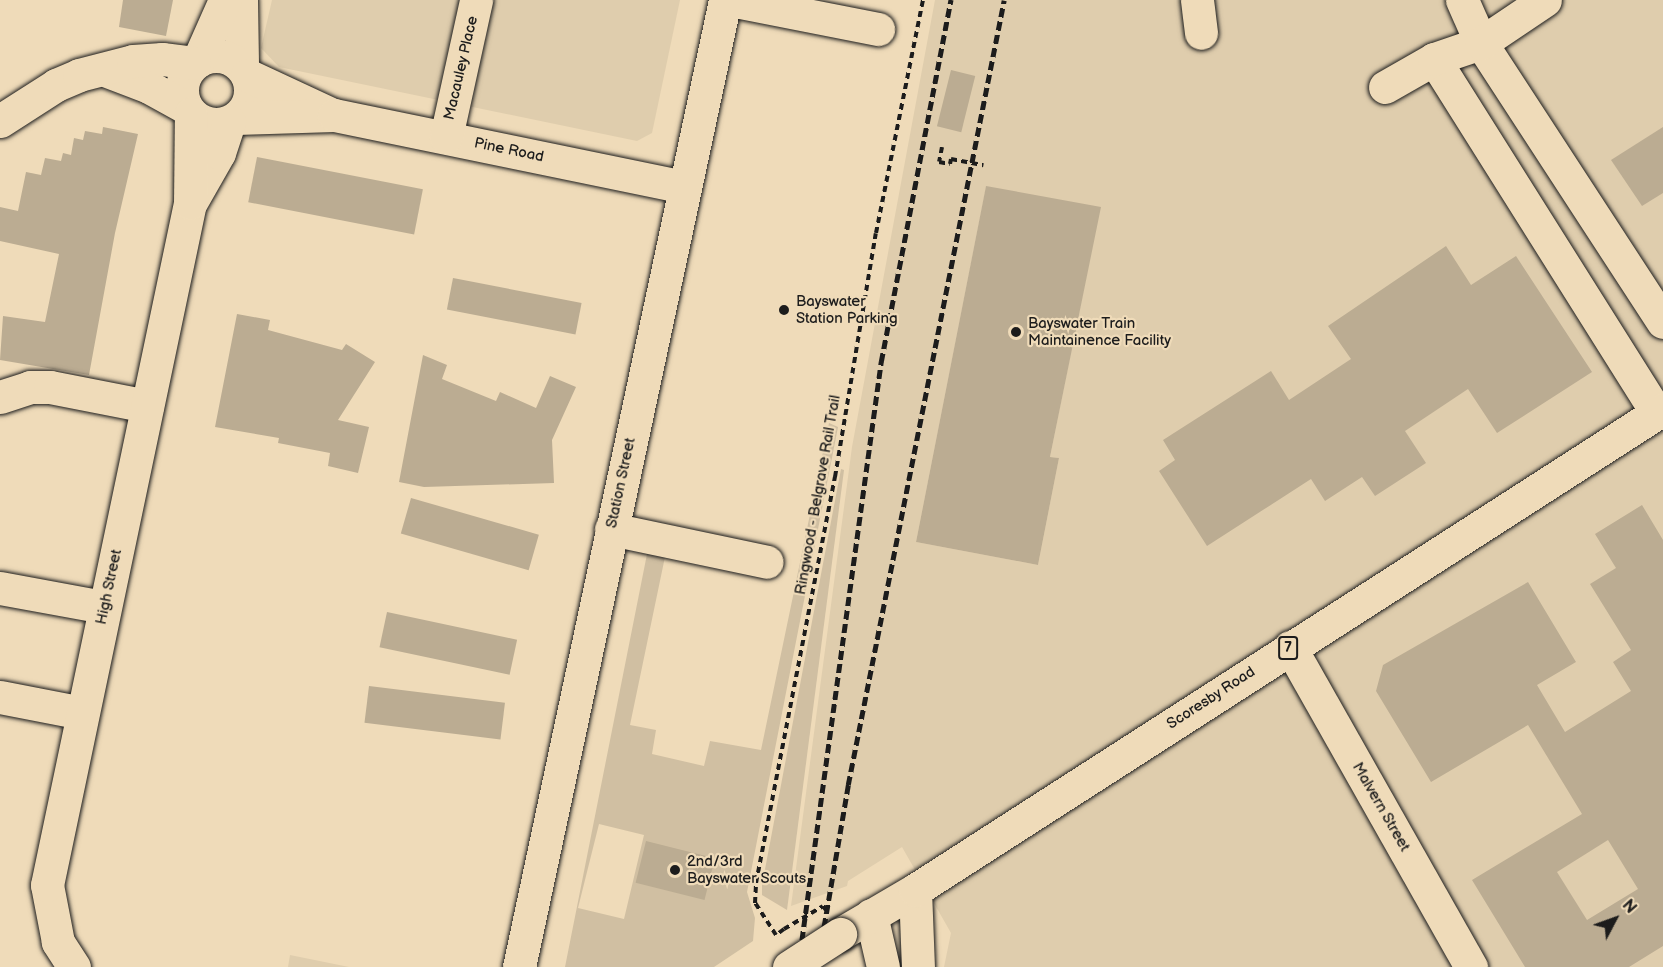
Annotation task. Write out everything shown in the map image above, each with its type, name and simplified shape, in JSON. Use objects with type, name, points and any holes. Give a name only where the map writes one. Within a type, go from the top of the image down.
[{"type":"street","points":[[189,111],[182,84],[196,62],[225,0]]},
{"type":"street","points":[[105,70],[149,87],[215,124],[232,120],[250,98],[244,70],[241,0]]},
{"type":"street","name":"Macauley Place","points":[[446,137],[476,0]]},
{"type":"street","name":"Station Street","points":[[519,967],[725,0]]},
{"type":"street","points":[[730,0],[878,29]]},
{"type":"street","points":[[1197,0],[1201,33]]},
{"type":"street","points":[[1462,0],[1481,43],[1663,322]]},
{"type":"street","points":[[1385,87],[1434,59],[1481,43],[1545,0]]},
{"type":"street","points":[[0,121],[56,85],[133,61],[162,59],[196,62],[213,55],[228,57],[244,70]]},
{"type":"street","points":[[1434,59],[1660,411]]},
{"type":"street","name":"Pine Road","points":[[244,70],[333,115]]},
{"type":"street","name":"High Street","points":[[74,967],[58,942],[46,885],[190,203],[189,111]]},
{"type":"street","name":"Pine Road","points":[[232,120],[333,115],[685,187]]},
{"type":"street","name":"High Street","points":[[190,203],[219,153],[232,120]]},
{"type":"street","points":[[0,397],[30,387],[50,387],[147,406]]},
{"type":"street","name":"Scoresby Road","points":[[789,967],[840,934],[915,891],[1290,647],[1660,411]]},
{"type":"street","points":[[611,529],[767,562]]},
{"type":"street","points":[[0,588],[104,607]]},
{"type":"street","name":"Malvern Street","points":[[1290,647],[1472,967]]},
{"type":"street","points":[[0,697],[82,713]]},
{"type":"street","points":[[915,891],[918,967]]},
{"type":"street","points":[[872,915],[883,967]]},
{"type":"path","name":"Ringwood - Belgrave Rail Trail","points":[[823,906],[776,935],[755,903],[756,883],[835,477],[876,233],[923,0]]},
{"type":"path","points":[[942,147],[939,162],[950,164],[951,159],[983,165]]},
{"type":"shaded area","points":[[272,0],[680,0],[652,133],[637,141],[279,67],[261,48]]},
{"type":"shaded area","points":[[935,0],[1663,0],[1663,967],[944,967],[951,933],[902,847],[848,881],[847,886],[791,906],[852,447]],"holes":[[[986,187],[1100,208],[1050,457],[1059,458],[1038,565],[916,542]]]},
{"type":"shaded area","points":[[829,423],[838,427],[747,892],[755,918],[753,941],[714,967],[565,967],[648,549],[666,552],[630,725],[656,730],[652,754],[704,766],[710,741],[761,750]],"holes":[[[599,824],[644,835],[624,919],[578,908]]]},
{"type":"shaded area","points":[[841,469],[844,470],[787,910],[762,895],[762,885]]},
{"type":"shaded area","points":[[290,955],[349,967],[288,967]]},
{"type":"building","points":[[123,0],[173,0],[166,36],[119,27]]},
{"type":"building","points":[[951,70],[975,76],[961,132],[937,126]]},
{"type":"building","points":[[103,127],[138,134],[115,233],[89,375],[0,360],[3,316],[45,322],[59,254],[0,241],[0,207],[18,211],[26,172],[41,175],[45,158],[61,161],[63,153],[71,155],[74,138],[83,140],[85,131],[102,134]]},
{"type":"building","points":[[1663,127],[1663,193],[1642,206],[1611,160]]},
{"type":"building","points":[[257,157],[423,189],[414,234],[248,202]]},
{"type":"building","name":"Bayswater Train Maintainence Facility","points":[[986,186],[1101,207],[1050,457],[1059,458],[1038,565],[916,542]]},
{"type":"building","points":[[1446,246],[1471,285],[1516,256],[1592,372],[1497,433],[1468,389],[1405,431],[1426,463],[1375,496],[1362,477],[1325,501],[1311,479],[1207,546],[1159,471],[1175,460],[1163,440],[1271,371],[1289,400],[1351,359],[1328,326]]},
{"type":"building","points":[[453,278],[582,303],[575,334],[447,309]]},
{"type":"building","points":[[237,314],[270,320],[268,330],[342,350],[346,344],[375,362],[338,420],[369,427],[358,473],[328,466],[330,453],[278,443],[279,438],[215,427]]},
{"type":"building","points":[[423,355],[447,365],[442,379],[496,401],[500,392],[536,408],[550,376],[576,387],[552,440],[554,483],[424,487],[399,482]]},
{"type":"building","points":[[411,498],[539,535],[529,570],[401,534]]},
{"type":"building","points":[[1642,505],[1663,540],[1663,946],[1629,967],[1525,967],[1472,880],[1582,814],[1528,725],[1431,782],[1376,691],[1383,665],[1528,582],[1576,662],[1537,685],[1565,732],[1631,691],[1613,662],[1631,650],[1590,584],[1616,568],[1595,534]],"holes":[[[1608,840],[1638,889],[1587,920],[1557,872]]]},
{"type":"building","points":[[387,612],[517,640],[510,675],[380,647]]},
{"type":"building","points":[[369,686],[505,703],[500,739],[364,723]]},
{"type":"building","name":"2nd/3rd Bayswater Scouts","points":[[646,841],[715,858],[704,900],[636,883]]},
{"type":"railway","points":[[798,967],[881,362],[951,0]]},
{"type":"railway","points":[[817,967],[848,785],[1004,0]]},
{"type":"place","name":"Bayswater Station Parking","points":[[784,310]]},
{"type":"place","name":"Bayswater Train Maintainence Facility","points":[[1016,332]]},
{"type":"place","name":"2nd/3rd Bayswater Scouts","points":[[675,870]]}]
